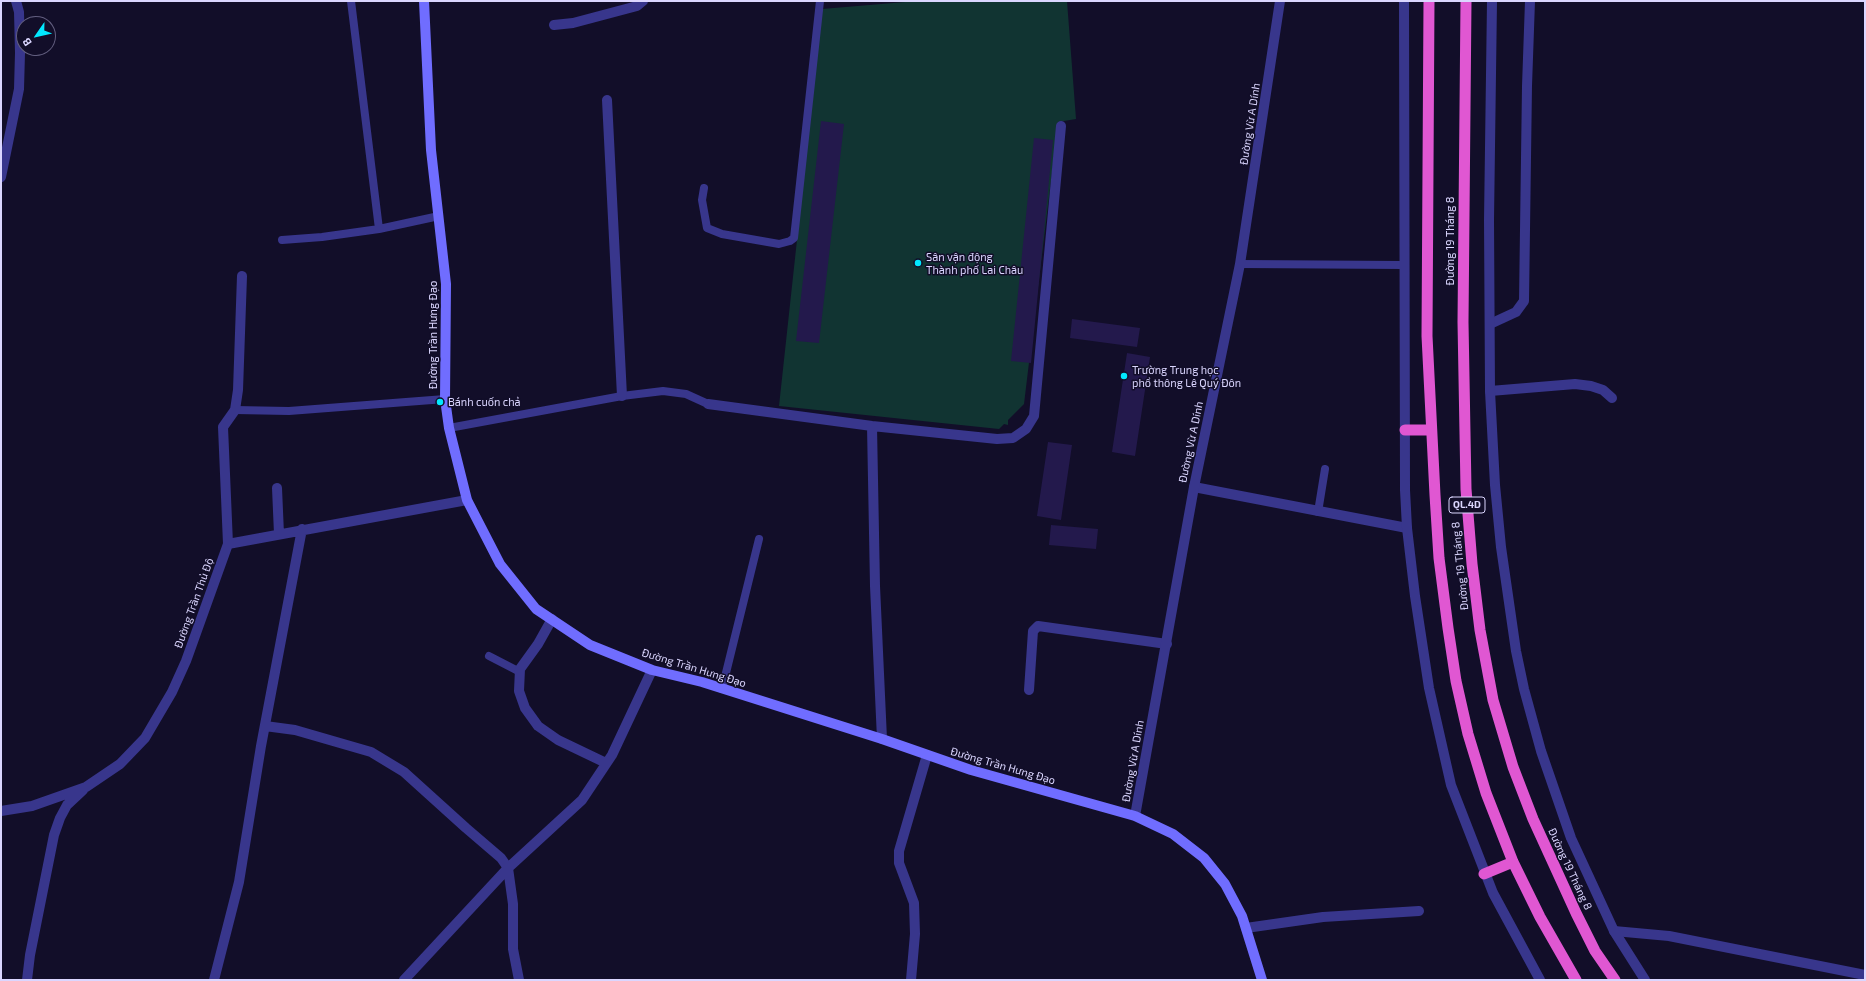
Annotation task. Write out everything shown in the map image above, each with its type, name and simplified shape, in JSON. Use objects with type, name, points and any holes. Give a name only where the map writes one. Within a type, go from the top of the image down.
[{"type":"highway","name":"Đường 19 Tháng 8","points":[[1429,1],[1428,336],[1431,430],[1439,558],[1448,628],[1456,681],[1468,734],[1486,793],[1513,862],[1540,916],[1576,980]]},
{"type":"highway","name":"Đường 19 Tháng 8","points":[[1466,1],[1463,322],[1466,481],[1472,564],[1480,630],[1493,700],[1513,767],[1530,812],[1576,914],[1595,951],[1615,980]]},
{"type":"highway","points":[[1405,430],[1431,430]]},
{"type":"highway","points":[[1484,874],[1513,862]]},
{"type":"main road","name":"Đường Trần Hưng Đạo","points":[[424,1],[432,150],[446,284],[445,399],[449,428],[466,500],[500,564],[536,609],[590,645],[652,670],[702,682],[971,770],[1135,816],[1173,834],[1204,858],[1225,884],[1246,928],[1262,980]]},
{"type":"street","points":[[1,178],[19,89],[19,12],[16,1]]},
{"type":"street","points":[[554,25],[573,23],[637,6],[643,1]]},
{"type":"street","name":"Đường Vừ A Dính","points":[[1135,816],[1194,487],[1240,264],[1280,1]]},
{"type":"street","points":[[1404,1],[1404,266],[1407,528],[1420,636],[1440,739],[1451,785],[1484,874],[1514,934],[1540,980]]},
{"type":"street","name":"Đường 19 Tháng 8","points":[[1492,1],[1490,391],[1495,485],[1501,546],[1516,651],[1524,689],[1541,751],[1569,831],[1587,876],[1614,931],[1644,980]]},
{"type":"street","points":[[1490,324],[1516,312],[1524,301],[1527,86],[1530,1]]},
{"type":"street","points":[[607,100],[622,396]]},
{"type":"street","points":[[708,404],[872,426],[997,439],[1013,438],[1026,429],[1034,416],[1061,126]]},
{"type":"street","points":[[242,276],[238,390],[235,410],[223,427],[228,544],[302,529],[466,500]]},
{"type":"street","points":[[1490,391],[1575,384],[1591,386],[1603,390],[1612,398]]},
{"type":"street","points":[[872,426],[875,586],[882,740]]},
{"type":"street","points":[[1194,487],[1407,528]]},
{"type":"street","points":[[277,488],[279,534]]},
{"type":"street","points":[[214,980],[239,882],[265,726],[302,529]]},
{"type":"street","name":"Đường Trần Thủ Độ","points":[[1,811],[32,806],[86,787],[120,764],[145,738],[172,692],[186,661],[228,544]]},
{"type":"street","points":[[552,619],[538,644],[520,669],[519,691],[525,708],[538,726],[558,740],[606,763]]},
{"type":"street","points":[[1029,690],[1033,631],[1038,626],[1167,644]]},
{"type":"street","points":[[404,980],[508,868],[582,800],[606,763],[652,670]]},
{"type":"street","points":[[265,726],[295,730],[371,752],[404,772],[501,858],[508,868],[514,904],[513,949],[519,980]]},
{"type":"street","points":[[911,980],[915,934],[914,903],[899,863],[899,851],[927,755]]},
{"type":"street","points":[[27,980],[30,955],[54,835],[60,818],[67,805],[86,787]]},
{"type":"street","points":[[1246,928],[1323,917],[1419,911]]},
{"type":"street","points":[[1614,931],[1669,936],[1865,975]]},
{"type":"lane","points":[[350,1],[379,228]]},
{"type":"lane","points":[[704,188],[702,200],[707,228],[722,234],[779,244],[790,241],[794,238],[820,1]]},
{"type":"lane","points":[[282,240],[322,238],[439,216]]},
{"type":"lane","points":[[1240,264],[1404,266]]},
{"type":"lane","points":[[449,428],[622,396],[663,391],[686,394],[708,404]]},
{"type":"lane","points":[[235,410],[289,411],[445,399]]},
{"type":"lane","points":[[1318,512],[1325,469]]},
{"type":"lane","points":[[722,689],[759,539]]},
{"type":"lane","points":[[489,656],[520,672]]},
{"type":"green space","name":"Sân vận động Thành phố Lai Châu","points":[[917,1],[1067,1],[1076,119],[1058,122],[1024,404],[1008,420],[1008,425],[1004,424],[999,429],[779,406],[822,9]]},
{"type":"building","points":[[821,121],[844,124],[819,343],[796,341]]},
{"type":"building","points":[[1034,138],[1053,140],[1031,363],[1011,361]]},
{"type":"building","points":[[1072,319],[1140,328],[1137,347],[1070,338]]},
{"type":"building","points":[[1127,353],[1150,357],[1135,456],[1112,452]]},
{"type":"building","points":[[1048,442],[1072,445],[1061,520],[1037,516]]},
{"type":"building","points":[[1051,525],[1098,529],[1096,549],[1049,545]]},
{"type":"place","name":"Sân vận động Thành phố Lai Châu","points":[[918,263]]},
{"type":"place","name":"Trường Trung học phổ thông Lê Quý Đôn","points":[[1124,376]]},
{"type":"place","name":"Bánh cuốn chả","points":[[440,402]]}]
